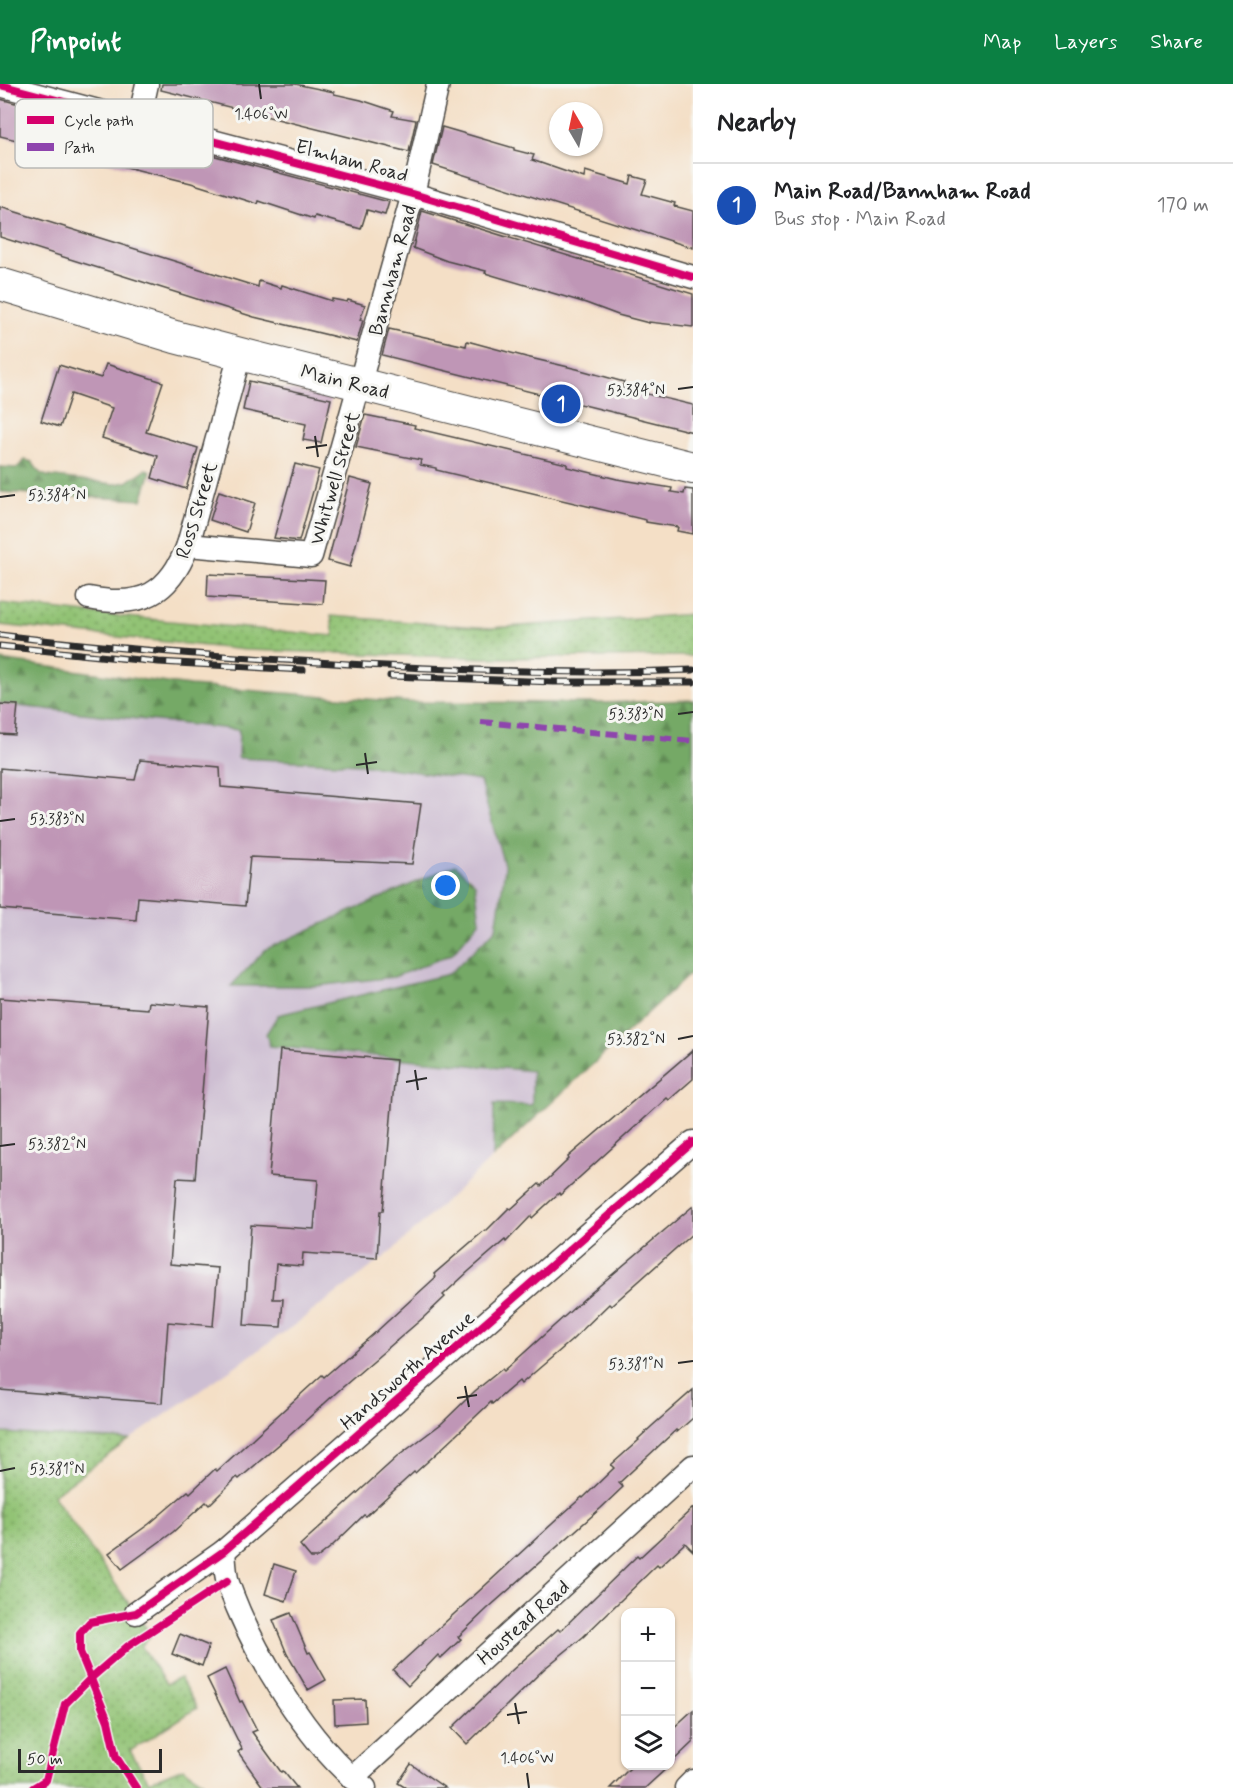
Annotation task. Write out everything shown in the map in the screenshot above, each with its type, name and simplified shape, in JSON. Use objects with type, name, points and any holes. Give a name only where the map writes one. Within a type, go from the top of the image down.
[{"type":"main road","name":"Main Road","points":[[0,284],[175,337],[693,468]]},
{"type":"street","points":[[144,99],[147,84]]},
{"type":"street","name":"Bannham Road","points":[[360,385],[413,194],[438,84]]},
{"type":"street","name":"Elmham Road","points":[[0,85],[56,99]]},
{"type":"street","name":"Elmham Road","points":[[213,140],[413,194],[693,276]]},
{"type":"street","name":"Ross Street","points":[[89,598],[114,603],[141,599],[162,587],[180,566],[188,545],[240,354]]},
{"type":"street","name":"Whitwell Street","points":[[188,545],[311,556],[360,385]]},
{"type":"street","name":"Handsworth Avenue","points":[[136,1614],[224,1551],[693,1142]]},
{"type":"street","name":"Houstead Road","points":[[359,1783],[693,1466]]},
{"type":"street","points":[[224,1551],[228,1581],[272,1676],[317,1741],[359,1783]]},
{"type":"street","points":[[686,1788],[693,1781]]},
{"type":"shaded area","points":[[0,692],[693,755],[693,971],[391,1252],[293,1326],[129,1440],[0,1433]]},
{"type":"green space","points":[[25,460],[32,462],[40,473],[47,476],[114,484],[127,482],[146,469],[151,471],[142,500],[0,492],[0,467],[17,468]]},
{"type":"green space","points":[[0,603],[334,636],[331,616],[491,628],[693,614],[693,656],[487,658],[245,650],[0,625]]},
{"type":"green space","points":[[0,660],[190,686],[408,702],[602,703],[693,700],[693,971],[493,1157],[494,1104],[532,1105],[532,1071],[270,1046],[266,1034],[278,1015],[449,974],[496,929],[505,868],[480,781],[360,764],[238,758],[239,730],[0,704]]},
{"type":"green space","points":[[455,865],[475,883],[480,921],[452,954],[394,977],[316,986],[231,986],[266,949]]},
{"type":"green space","points":[[0,1433],[129,1440],[53,1495],[151,1635],[141,1646],[166,1684],[180,1678],[197,1708],[130,1751],[149,1782],[183,1768],[203,1781],[208,1788],[0,1788]]},
{"type":"building","points":[[162,84],[295,84],[361,100],[394,111],[392,116],[416,120],[409,152],[213,103],[213,99],[197,99],[161,90]]},
{"type":"building","points":[[0,99],[15,103],[15,140],[0,136]]},
{"type":"building","points":[[442,127],[534,155],[532,160],[584,178],[585,171],[630,184],[632,176],[647,180],[642,194],[675,203],[674,206],[693,211],[693,248],[433,165]]},
{"type":"building","points":[[213,155],[389,202],[385,215],[367,210],[361,229],[315,216],[314,219],[259,201],[258,204],[191,183],[130,168],[213,168]]},
{"type":"building","points":[[0,207],[258,287],[259,281],[281,288],[282,285],[332,301],[332,299],[347,302],[348,300],[365,305],[357,342],[254,317],[0,237]]},
{"type":"building","points":[[422,211],[693,294],[693,327],[649,323],[618,315],[413,248]]},
{"type":"building","points":[[389,329],[466,346],[467,341],[624,382],[622,388],[693,405],[693,432],[382,355]]},
{"type":"building","points":[[106,364],[163,382],[146,432],[198,448],[186,489],[152,478],[158,456],[102,438],[112,408],[71,394],[60,427],[41,421],[59,365],[101,378]]},
{"type":"building","points":[[249,381],[331,399],[321,443],[303,440],[306,424],[243,410]]},
{"type":"building","points":[[365,415],[415,425],[414,428],[567,464],[567,467],[617,479],[672,488],[671,492],[684,494],[685,489],[693,490],[693,534],[677,531],[678,527],[646,522],[646,520],[436,470],[436,468],[420,465],[421,460],[356,447]]},
{"type":"building","points":[[295,464],[319,470],[299,541],[274,538]]},
{"type":"building","points":[[350,478],[372,484],[350,567],[328,561]]},
{"type":"building","points":[[219,491],[255,503],[246,532],[210,520]]},
{"type":"building","points":[[208,574],[325,580],[323,604],[207,597]]},
{"type":"building","points":[[0,704],[18,705],[15,735],[0,734]]},
{"type":"building","points":[[140,760],[220,767],[221,787],[421,804],[412,864],[250,857],[245,906],[138,897],[136,920],[0,909],[0,768],[135,780]]},
{"type":"building","points":[[0,998],[148,1009],[149,1002],[209,1007],[195,1179],[177,1178],[170,1264],[218,1268],[213,1326],[168,1322],[162,1403],[0,1390]]},
{"type":"building","points":[[280,1050],[396,1060],[377,1258],[303,1253],[302,1266],[276,1264],[273,1299],[283,1299],[281,1327],[244,1325],[251,1225],[314,1229],[318,1180],[269,1176]]},
{"type":"building","points":[[693,1050],[693,1079],[669,1100],[667,1098],[560,1195],[559,1193],[532,1218],[531,1216],[506,1242],[505,1240],[443,1295],[445,1297],[424,1317],[239,1479],[237,1477],[209,1505],[206,1502],[173,1532],[122,1569],[109,1553],[149,1524],[188,1491],[190,1493],[215,1469],[217,1471],[322,1375],[324,1377],[377,1331],[436,1277],[434,1274],[486,1231],[509,1208],[511,1209],[539,1184],[541,1186],[569,1159],[568,1157]]},
{"type":"building","points":[[693,1206],[693,1233],[611,1306],[609,1304],[571,1341],[521,1384],[519,1381],[492,1404],[491,1402],[331,1547],[317,1558],[311,1558],[300,1545],[397,1457],[441,1424],[502,1369],[504,1371],[586,1297]]},
{"type":"building","points":[[693,1390],[693,1418],[677,1432],[676,1430],[619,1483],[623,1487],[487,1609],[458,1637],[461,1639],[441,1658],[438,1655],[408,1686],[393,1670],[583,1498],[614,1468],[611,1465]]},
{"type":"building","points":[[693,1508],[693,1551],[685,1543],[659,1567],[657,1565],[583,1637],[545,1668],[467,1744],[452,1728],[510,1672],[558,1629],[560,1631],[637,1556],[639,1558]]},
{"type":"building","points":[[274,1564],[296,1571],[286,1601],[265,1594]]},
{"type":"building","points":[[291,1613],[308,1653],[310,1652],[326,1680],[308,1690],[287,1654],[273,1620]]},
{"type":"building","points":[[180,1634],[209,1646],[202,1666],[172,1654]]},
{"type":"building","points":[[225,1669],[240,1702],[242,1701],[257,1730],[252,1732],[281,1772],[283,1771],[297,1788],[261,1788],[263,1787],[238,1752],[242,1749],[207,1678]]},
{"type":"building","points":[[365,1699],[366,1722],[335,1724],[334,1700]]},
{"type":"building","points":[[693,1710],[693,1742],[675,1759],[675,1726]]},
{"type":"building","points":[[411,1764],[445,1788],[406,1788],[398,1783]]},
{"type":"building","points":[[628,1770],[665,1770],[645,1788],[610,1788]]},
{"type":"railway","points":[[0,635],[198,654],[411,667],[552,672],[693,670]]},
{"type":"railway","points":[[0,646],[159,662],[303,670]]},
{"type":"railway","points":[[390,676],[553,682],[693,682]]},
{"type":"marked path","points":[[481,722],[693,741]]},
{"type":"cycle path","points":[[0,85],[53,99]]},
{"type":"cycle path","points":[[213,141],[413,194],[693,277]]},
{"type":"cycle path","points":[[136,1788],[116,1757],[108,1721],[80,1652],[80,1633],[90,1622],[136,1613],[224,1551],[693,1142]]},
{"type":"cycle path","points":[[33,1788],[46,1780],[65,1704],[128,1646],[227,1581]]},
{"type":"place","name":"Main Road/Bannham Road","points":[[561,404]]}]
